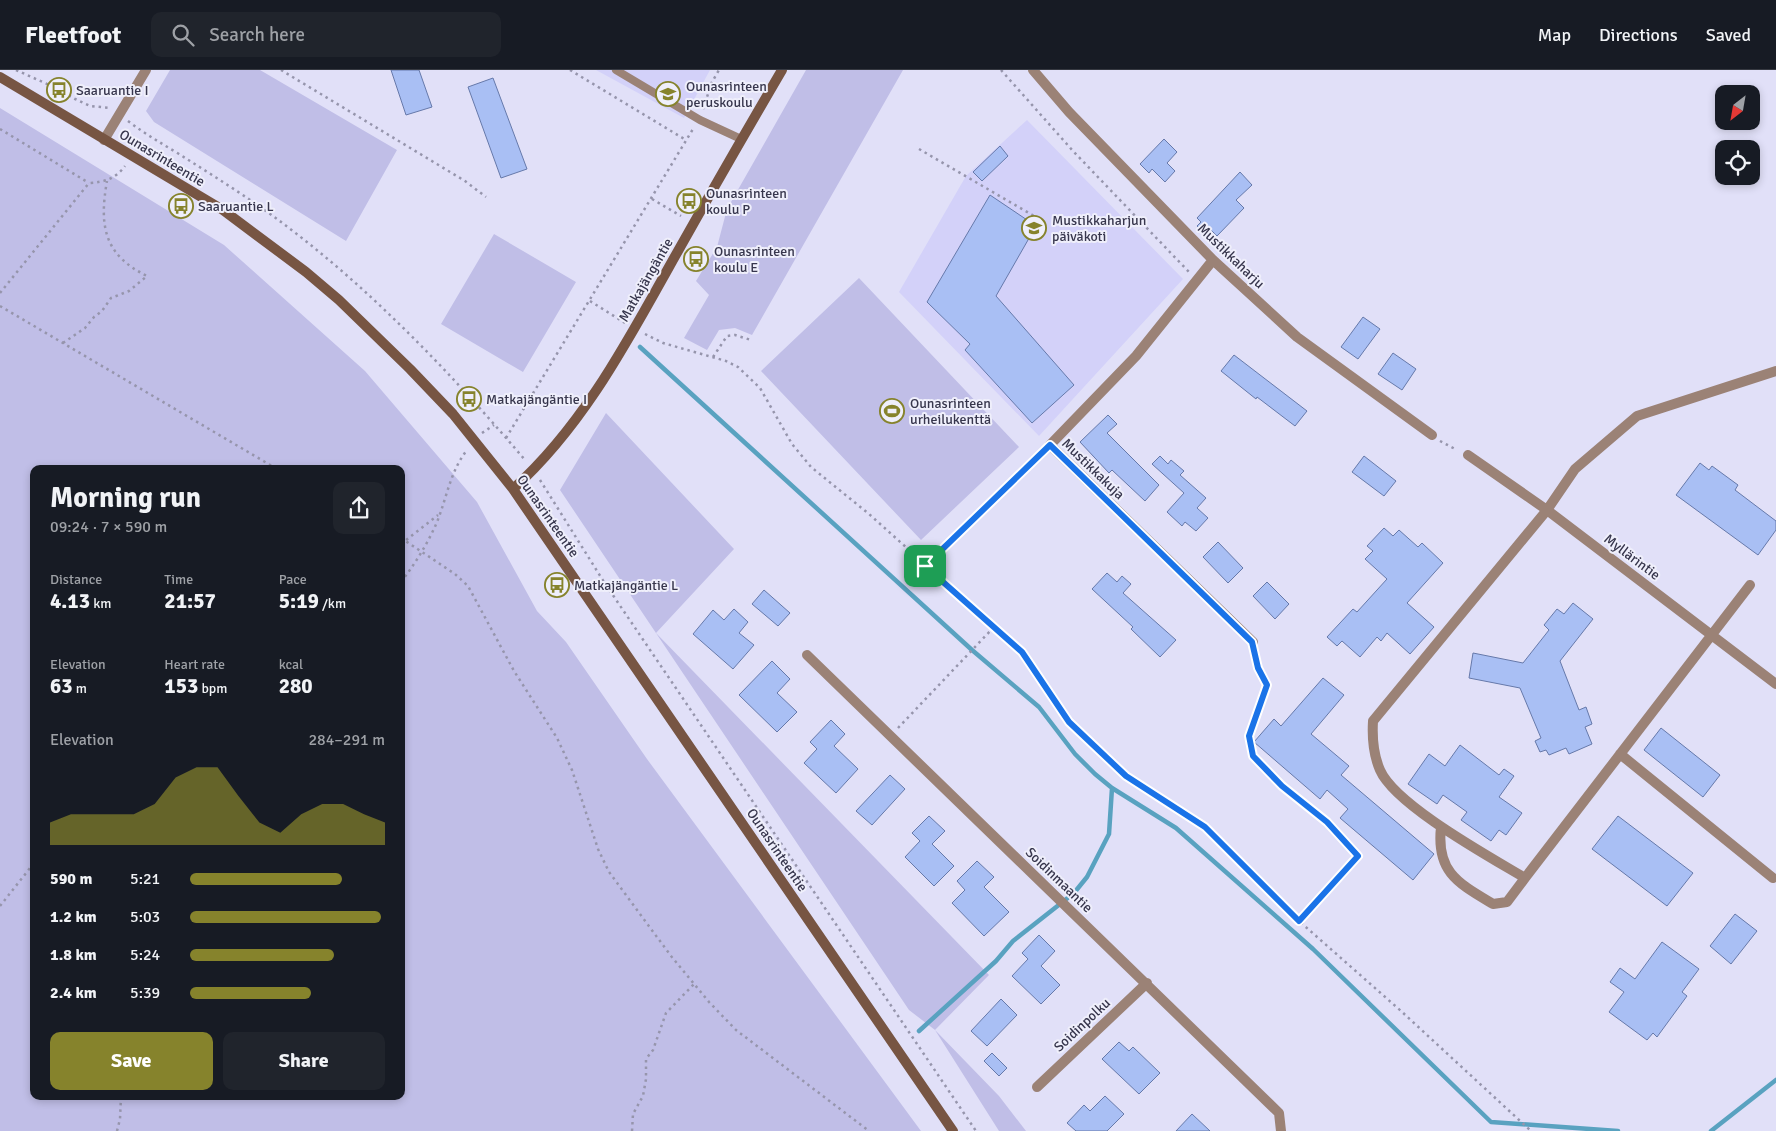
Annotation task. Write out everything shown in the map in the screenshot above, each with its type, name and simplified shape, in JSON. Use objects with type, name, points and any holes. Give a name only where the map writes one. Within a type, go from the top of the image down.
[{"type":"street","points":[[104,140],[146,70]]},
{"type":"street","name":"Matkajängäntie","points":[[513,489],[534,471],[570,428],[635,329],[782,70]]},
{"type":"street","name":"Mustikkaharju","points":[[1033,70],[1069,112],[1213,260],[1297,337],[1432,436]]},
{"type":"street","name":"Ounasrinteentie","points":[[0,77],[223,210],[306,272],[339,300],[410,369],[474,441],[513,489],[953,1131]]},
{"type":"street","name":"Mustikkakuja","points":[[1213,260],[1136,356],[1050,445],[1252,642]]},
{"type":"street","points":[[1525,878],[1441,827],[1402,796],[1380,772],[1374,755],[1373,721],[1547,510],[1574,469],[1637,416],[1776,372]]},
{"type":"street","name":"Myllärintie","points":[[1470,456],[1547,510],[1776,684]]},
{"type":"street","points":[[1441,827],[1439,845],[1442,859],[1453,878],[1493,904],[1507,902],[1750,585]]},
{"type":"street","name":"Soidinmaantie","points":[[807,654],[1279,1113],[1281,1131]]},
{"type":"street","points":[[1620,754],[1772,878]]},
{"type":"street","name":"Soidinpolku","points":[[1037,1087],[1147,983]]},
{"type":"lane","points":[[616,70],[700,120],[741,140]]},
{"type":"path","points":[[16,70],[56,88],[75,100],[90,106],[112,109],[120,114]]},
{"type":"path","points":[[281,70],[465,181],[486,197]]},
{"type":"path","points":[[570,70],[686,140]]},
{"type":"path","points":[[506,438],[686,140],[700,120],[712,82],[719,70]]},
{"type":"path","points":[[1000,70],[1073,150],[1198,281]]},
{"type":"path","points":[[0,129],[89,183],[107,181],[119,173],[131,156]]},
{"type":"path","points":[[919,149],[1046,223]]},
{"type":"path","points":[[63,343],[85,328],[102,311],[111,298],[129,291],[147,276],[129,267],[113,249],[105,235],[104,216],[107,181]]},
{"type":"path","points":[[0,293],[89,183]]},
{"type":"path","points":[[651,199],[680,216]]},
{"type":"path","points":[[590,301],[635,329],[663,343],[713,357],[738,368],[760,388],[792,444],[811,467],[869,514],[1022,652],[1069,722],[1126,776],[1205,827],[1299,921],[1401,1011],[1530,1130]]},
{"type":"path","points":[[0,306],[268,464]]},
{"type":"path","points":[[713,357],[727,336],[736,335],[750,340]]},
{"type":"path","points":[[1432,436],[1470,456]]},
{"type":"path","points":[[405,576],[422,552],[439,514],[451,478],[474,441]]},
{"type":"path","points":[[925,566],[1050,445]]},
{"type":"path","points":[[405,537],[439,514]]},
{"type":"path","points":[[405,541],[455,574],[468,586],[514,671],[557,738],[572,770],[598,849],[609,872],[694,984],[736,1030],[869,1131]]},
{"type":"path","points":[[890,736],[994,627]]},
{"type":"path","points":[[1252,642],[1258,668],[1267,685],[1249,736],[1253,756],[1282,786],[1327,822],[1358,856],[1299,921]]},
{"type":"path","points":[[0,906],[30,868]]},
{"type":"path","points":[[632,1131],[633,1114],[643,1096],[646,1078],[646,1059],[653,1050],[666,1012],[694,984]]},
{"type":"path","points":[[117,1131],[120,1119],[121,1100]]},
{"type":"shaded area","points":[[170,70],[260,70],[397,150],[346,241],[154,122],[146,111]]},
{"type":"shaded area","name":"Ounasrinteen peruskoulu","points":[[596,70],[710,70],[684,118]]},
{"type":"shaded area","points":[[806,70],[903,70],[752,335],[735,328],[719,330],[707,350],[684,338],[709,295],[696,281],[717,247],[727,209]]},
{"type":"shaded area","points":[[0,108],[224,245],[365,371],[477,502],[537,611],[566,642],[647,759],[921,1131],[0,1131]]},
{"type":"shaded area","name":"Mustikkaharjun päiväkoti","points":[[1027,120],[1183,279],[1039,436],[899,292],[966,176]]},
{"type":"shaded area","points":[[494,234],[576,282],[523,372],[441,324]]},
{"type":"shaded area","name":"Ounasrinteen urheilukenttä","points":[[859,278],[1019,447],[921,540],[761,371]]},
{"type":"shaded area","points":[[606,413],[734,549],[656,633],[989,975],[935,1030],[909,1010],[560,490]]},
{"type":"shaded area","points":[[935,1030],[999,1096],[1026,1131],[999,1131]]},
{"type":"building","points":[[391,70],[419,70],[432,107],[406,115]]},
{"type":"building","points":[[493,78],[527,169],[501,178],[468,87]]},
{"type":"building","points":[[1164,139],[1177,152],[1167,163],[1175,171],[1165,182],[1152,169],[1149,173],[1140,164]]},
{"type":"building","points":[[1000,146],[1008,156],[982,181],[973,172]]},
{"type":"building","points":[[1240,172],[1252,185],[1236,200],[1244,208],[1217,236],[1210,229],[1206,234],[1197,226],[1201,222],[1197,218]]},
{"type":"building","points":[[990,195],[1036,226],[996,296],[1074,385],[1032,423],[965,350],[970,344],[927,302]]},
{"type":"building","points":[[1363,317],[1380,329],[1358,359],[1341,347]]},
{"type":"building","points":[[1393,353],[1416,369],[1402,390],[1378,374]]},
{"type":"building","points":[[1234,355],[1307,411],[1295,426],[1257,397],[1256,399],[1221,371]]},
{"type":"building","points":[[1108,415],[1117,424],[1107,433],[1159,485],[1145,501],[1112,470],[1109,473],[1080,442]]},
{"type":"building","points":[[1160,456],[1168,464],[1171,460],[1184,471],[1180,475],[1206,498],[1197,508],[1208,518],[1196,531],[1185,522],[1182,526],[1167,512],[1184,493],[1152,464]]},
{"type":"building","points":[[1364,456],[1396,481],[1384,496],[1352,472]]},
{"type":"building","points":[[1700,463],[1709,470],[1712,466],[1738,485],[1735,490],[1776,521],[1776,530],[1758,555],[1676,495]]},
{"type":"building","points":[[1384,528],[1393,536],[1399,530],[1418,547],[1422,543],[1443,563],[1407,603],[1434,627],[1410,654],[1387,633],[1381,641],[1377,637],[1360,657],[1342,641],[1337,646],[1327,637],[1353,609],[1357,612],[1387,579],[1365,559],[1373,551],[1367,546]]},
{"type":"building","points":[[1218,542],[1243,568],[1228,583],[1203,557]]},
{"type":"building","points":[[1107,573],[1117,582],[1122,576],[1131,584],[1123,593],[1176,640],[1160,657],[1131,629],[1133,627],[1092,589]]},
{"type":"building","points":[[1267,582],[1289,604],[1275,619],[1253,596]]},
{"type":"building","points":[[764,590],[790,613],[778,626],[752,604]]},
{"type":"building","points":[[1573,603],[1593,619],[1560,661],[1579,710],[1586,707],[1592,724],[1585,727],[1592,744],[1569,754],[1566,748],[1549,755],[1546,750],[1540,752],[1535,741],[1541,738],[1520,688],[1469,678],[1473,653],[1523,663],[1549,630],[1544,625],[1557,609],[1564,614]]},
{"type":"building","points":[[734,609],[748,622],[739,633],[754,645],[733,669],[693,634],[713,610],[724,620]]},
{"type":"building","points":[[772,661],[790,679],[777,693],[797,712],[777,732],[739,695]]},
{"type":"building","points":[[1323,678],[1344,695],[1311,734],[1349,766],[1341,775],[1434,854],[1413,880],[1340,818],[1348,809],[1327,790],[1320,799],[1254,742],[1274,719],[1281,726]]},
{"type":"building","points":[[831,720],[845,734],[834,746],[858,769],[836,793],[804,763],[817,749],[810,742]]},
{"type":"building","points":[[1661,728],[1720,775],[1703,797],[1644,750]]},
{"type":"building","points":[[1460,745],[1499,775],[1504,769],[1514,776],[1499,797],[1522,813],[1506,835],[1499,830],[1491,841],[1461,820],[1467,812],[1443,795],[1437,804],[1408,784],[1429,754],[1445,766]]},
{"type":"building","points":[[890,775],[905,789],[872,825],[856,811]]},
{"type":"building","points":[[929,816],[945,831],[932,844],[954,866],[934,886],[905,857],[920,841],[912,833]]},
{"type":"building","points":[[1618,816],[1693,873],[1667,906],[1592,849]]},
{"type":"building","points":[[977,861],[994,877],[984,887],[1009,912],[984,936],[952,903],[965,890],[957,881]]},
{"type":"building","points":[[1735,914],[1757,931],[1731,964],[1710,946]]},
{"type":"building","points":[[1039,935],[1055,951],[1041,966],[1060,985],[1041,1004],[1012,976],[1028,959],[1022,953]]},
{"type":"building","points":[[1662,942],[1699,969],[1682,992],[1687,996],[1657,1037],[1653,1033],[1647,1040],[1609,1012],[1624,992],[1610,982],[1620,968],[1635,979]]},
{"type":"building","points":[[1001,999],[1017,1015],[987,1046],[971,1031]]},
{"type":"building","points":[[1119,1042],[1129,1051],[1133,1047],[1160,1073],[1139,1094],[1102,1059]]},
{"type":"building","points":[[992,1053],[1007,1068],[999,1076],[984,1061]]},
{"type":"building","points":[[1105,1096],[1124,1114],[1107,1131],[1076,1131],[1067,1123],[1084,1105],[1090,1111]]},
{"type":"building","points":[[1192,1114],[1210,1131],[1176,1131]]},
{"type":"waterway","points":[[640,347],[972,650],[1039,707],[1075,754],[1095,774],[1112,788],[1176,828],[1313,949],[1491,1122],[1618,1131]]},
{"type":"waterway","points":[[919,1031],[996,961],[1013,941],[1074,893],[1087,877],[1109,834],[1112,788]]},
{"type":"waterway","points":[[1711,1131],[1776,1080]]},
{"type":"place","name":"Saaruantie I","points":[[59,90]]},
{"type":"place","name":"Ounasrinteen peruskoulu","points":[[668,94]]},
{"type":"place","name":"Ounasrinteen koulu P","points":[[689,201]]},
{"type":"place","name":"Saaruantie L","points":[[181,206]]},
{"type":"place","name":"Mustikkaharjun päiväkoti","points":[[1034,228]]},
{"type":"place","name":"Ounasrinteen koulu E","points":[[696,259]]},
{"type":"place","name":"Matkajängäntie I","points":[[469,399]]},
{"type":"place","name":"Ounasrinteen urheilukenttä","points":[[892,411]]},
{"type":"place","name":"Matkajängäntie L","points":[[557,585]]},
{"type":"route","points":[[1050,445],[1252,642],[1258,668],[1267,685],[1262,705],[1249,736],[1253,756],[1282,786],[1327,822],[1358,856],[1299,921],[1205,827],[1126,776],[1069,722],[1022,652],[925,566],[1050,445]]}]
